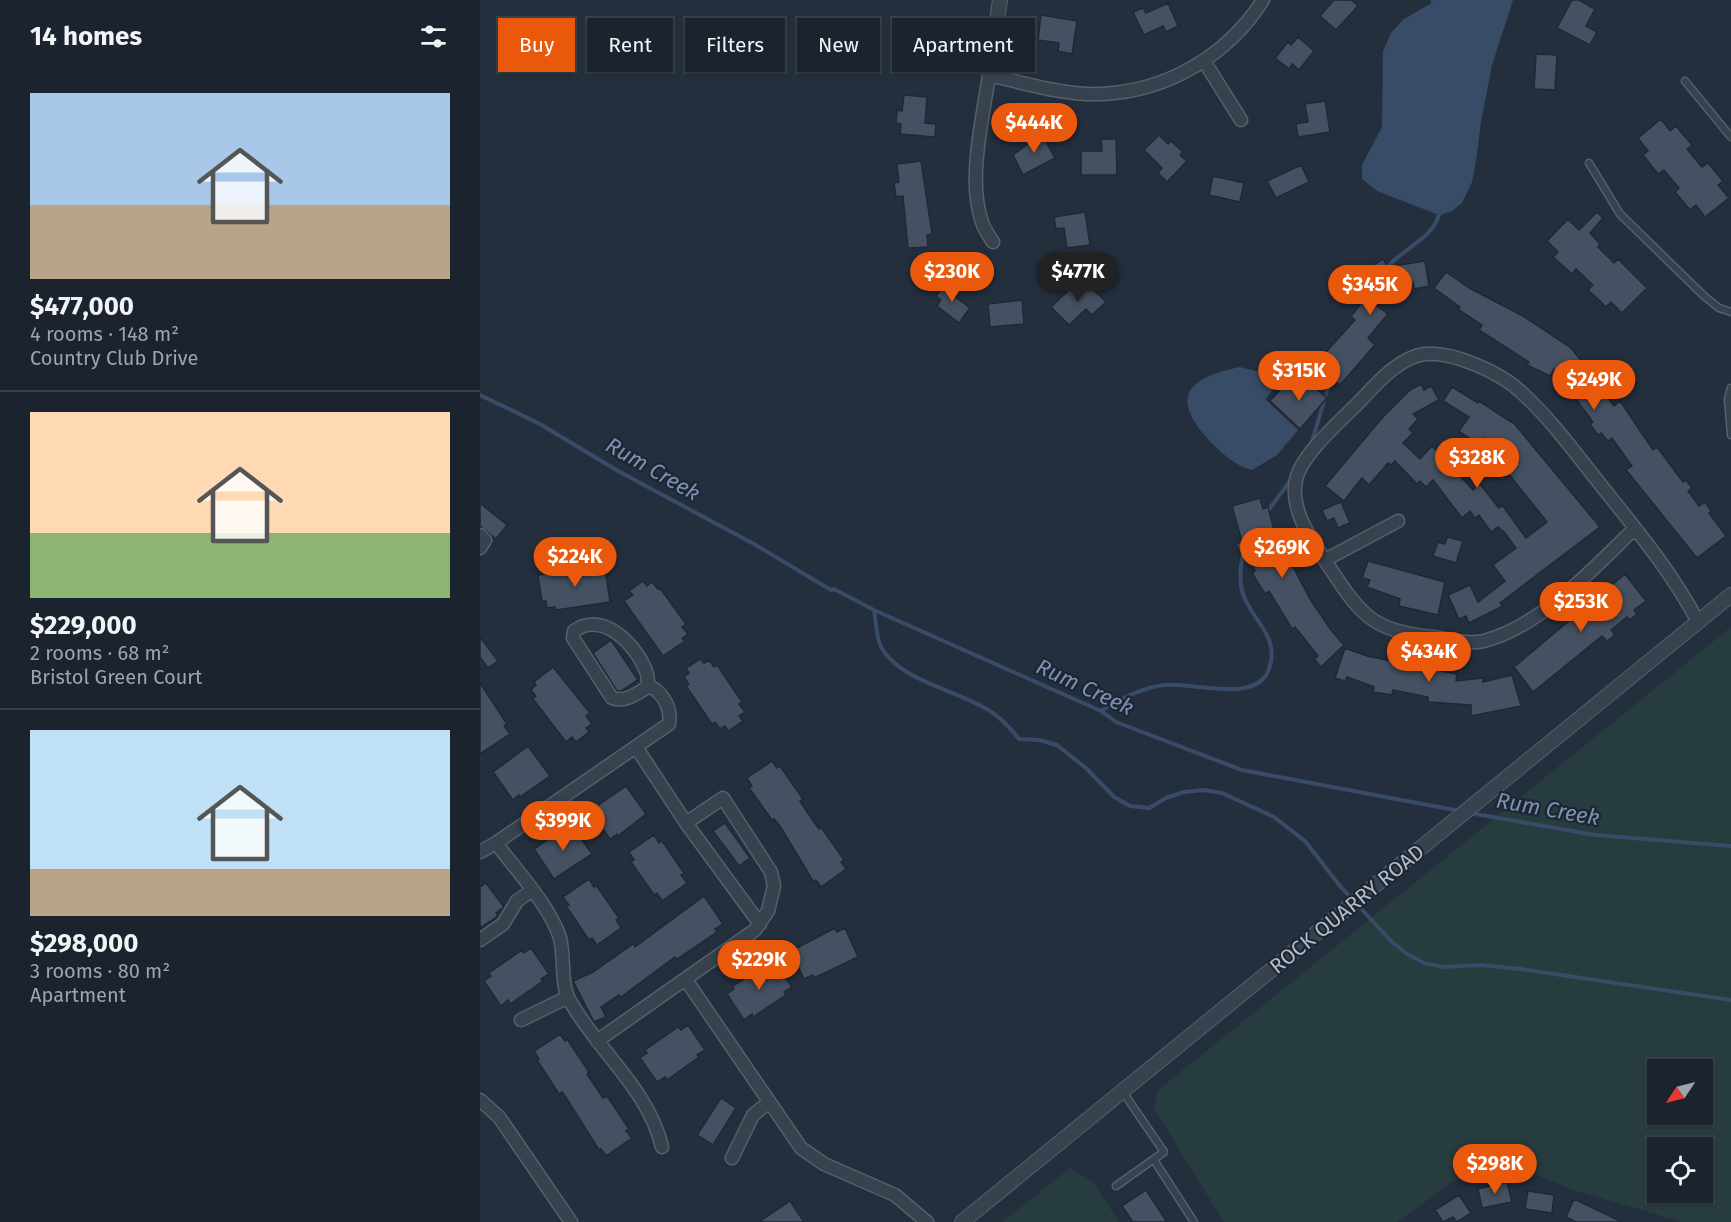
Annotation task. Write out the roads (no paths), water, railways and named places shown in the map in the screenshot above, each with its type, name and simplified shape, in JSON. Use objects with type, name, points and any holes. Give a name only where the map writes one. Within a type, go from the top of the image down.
[{"type":"street","points":[[993,242],[982,222],[977,191],[978,154],[1000,0]]},
{"type":"street","points":[[989,75],[1048,88],[1101,94],[1144,88],[1181,75],[1203,61],[1235,35],[1263,0]]},
{"type":"street","points":[[1203,61],[1241,120]]},
{"type":"street","points":[[1635,528],[1588,573],[1540,612],[1505,634],[1483,641],[1467,642],[1404,634],[1384,628],[1363,612],[1349,596],[1306,529],[1294,499],[1296,477],[1311,453],[1381,379],[1408,359],[1425,354],[1455,356],[1520,390],[1555,427],[1635,528],[1688,602],[1698,621]]},
{"type":"street","points":[[1325,560],[1398,522]]},
{"type":"street","points":[[480,535],[485,540],[480,548]]},
{"type":"street","name":"ROCK QUARRY ROAD","points":[[962,1222],[1731,595]]},
{"type":"street","points":[[480,852],[669,724],[669,709],[665,701],[649,686],[646,671],[623,637],[612,629],[596,625],[580,627],[574,631],[573,638],[612,698],[618,701],[631,697],[649,686]]},
{"type":"street","points":[[636,747],[686,823],[760,924]]},
{"type":"street","points":[[597,1041],[747,937],[768,912],[774,886],[771,872],[723,798],[686,823]]},
{"type":"street","points":[[496,843],[554,922],[560,939],[568,997],[650,1113],[663,1147]]},
{"type":"street","points":[[480,940],[503,924],[517,901],[531,891]]},
{"type":"street","points":[[686,980],[801,1148],[824,1164],[895,1194],[927,1222]]},
{"type":"street","points":[[521,1020],[568,997]]},
{"type":"street","points":[[480,1100],[499,1118],[571,1222]]},
{"type":"street","points":[[732,1158],[753,1115],[769,1102]]},
{"type":"lane","points":[[1685,81],[1731,137]]},
{"type":"lane","points":[[1589,163],[1620,214],[1704,296],[1731,312]]},
{"type":"lane","points":[[1731,388],[1728,399],[1731,435]]},
{"type":"lane","points":[[1116,1186],[1164,1152],[1123,1092]]},
{"type":"lane","points":[[1154,1160],[1194,1222]]},
{"type":"water","points":[[1437,0],[1513,0],[1492,65],[1472,182],[1462,203],[1451,212],[1439,215],[1377,191],[1362,179],[1362,165],[1382,127],[1383,51],[1391,33],[1404,19]]},
{"type":"water","points":[[1240,367],[1283,378],[1265,399],[1298,430],[1277,455],[1252,470],[1233,462],[1222,453],[1195,423],[1189,410],[1188,399],[1191,390],[1198,382],[1223,371]]},
{"type":"waterway","points":[[1386,269],[1430,231],[1439,215]]},
{"type":"waterway","points":[[1311,445],[1332,374]]},
{"type":"waterway","name":"Rum Creek","points":[[480,395],[540,424],[618,471],[754,544],[831,590],[834,589],[874,610],[1101,711],[1116,722],[1242,770],[1460,811]]},
{"type":"waterway","points":[[1267,512],[1293,477]]},
{"type":"waterway","points":[[1101,711],[1131,695],[1155,686],[1238,689],[1262,680],[1269,669],[1272,657],[1271,647],[1264,629],[1247,603],[1241,588],[1240,577],[1244,550]]},
{"type":"waterway","points":[[874,610],[879,643],[890,659],[902,669],[993,713],[1019,739],[1039,740],[1057,745],[1087,769],[1114,797],[1130,806],[1149,808],[1166,798],[1184,792],[1203,790],[1222,793],[1274,817],[1305,841],[1340,886],[1392,942],[1407,954],[1424,963],[1443,967],[1481,965],[1520,969],[1731,1000]]},
{"type":"waterway","name":"Rum Creek","points":[[1470,813],[1595,835],[1731,846]]}]
